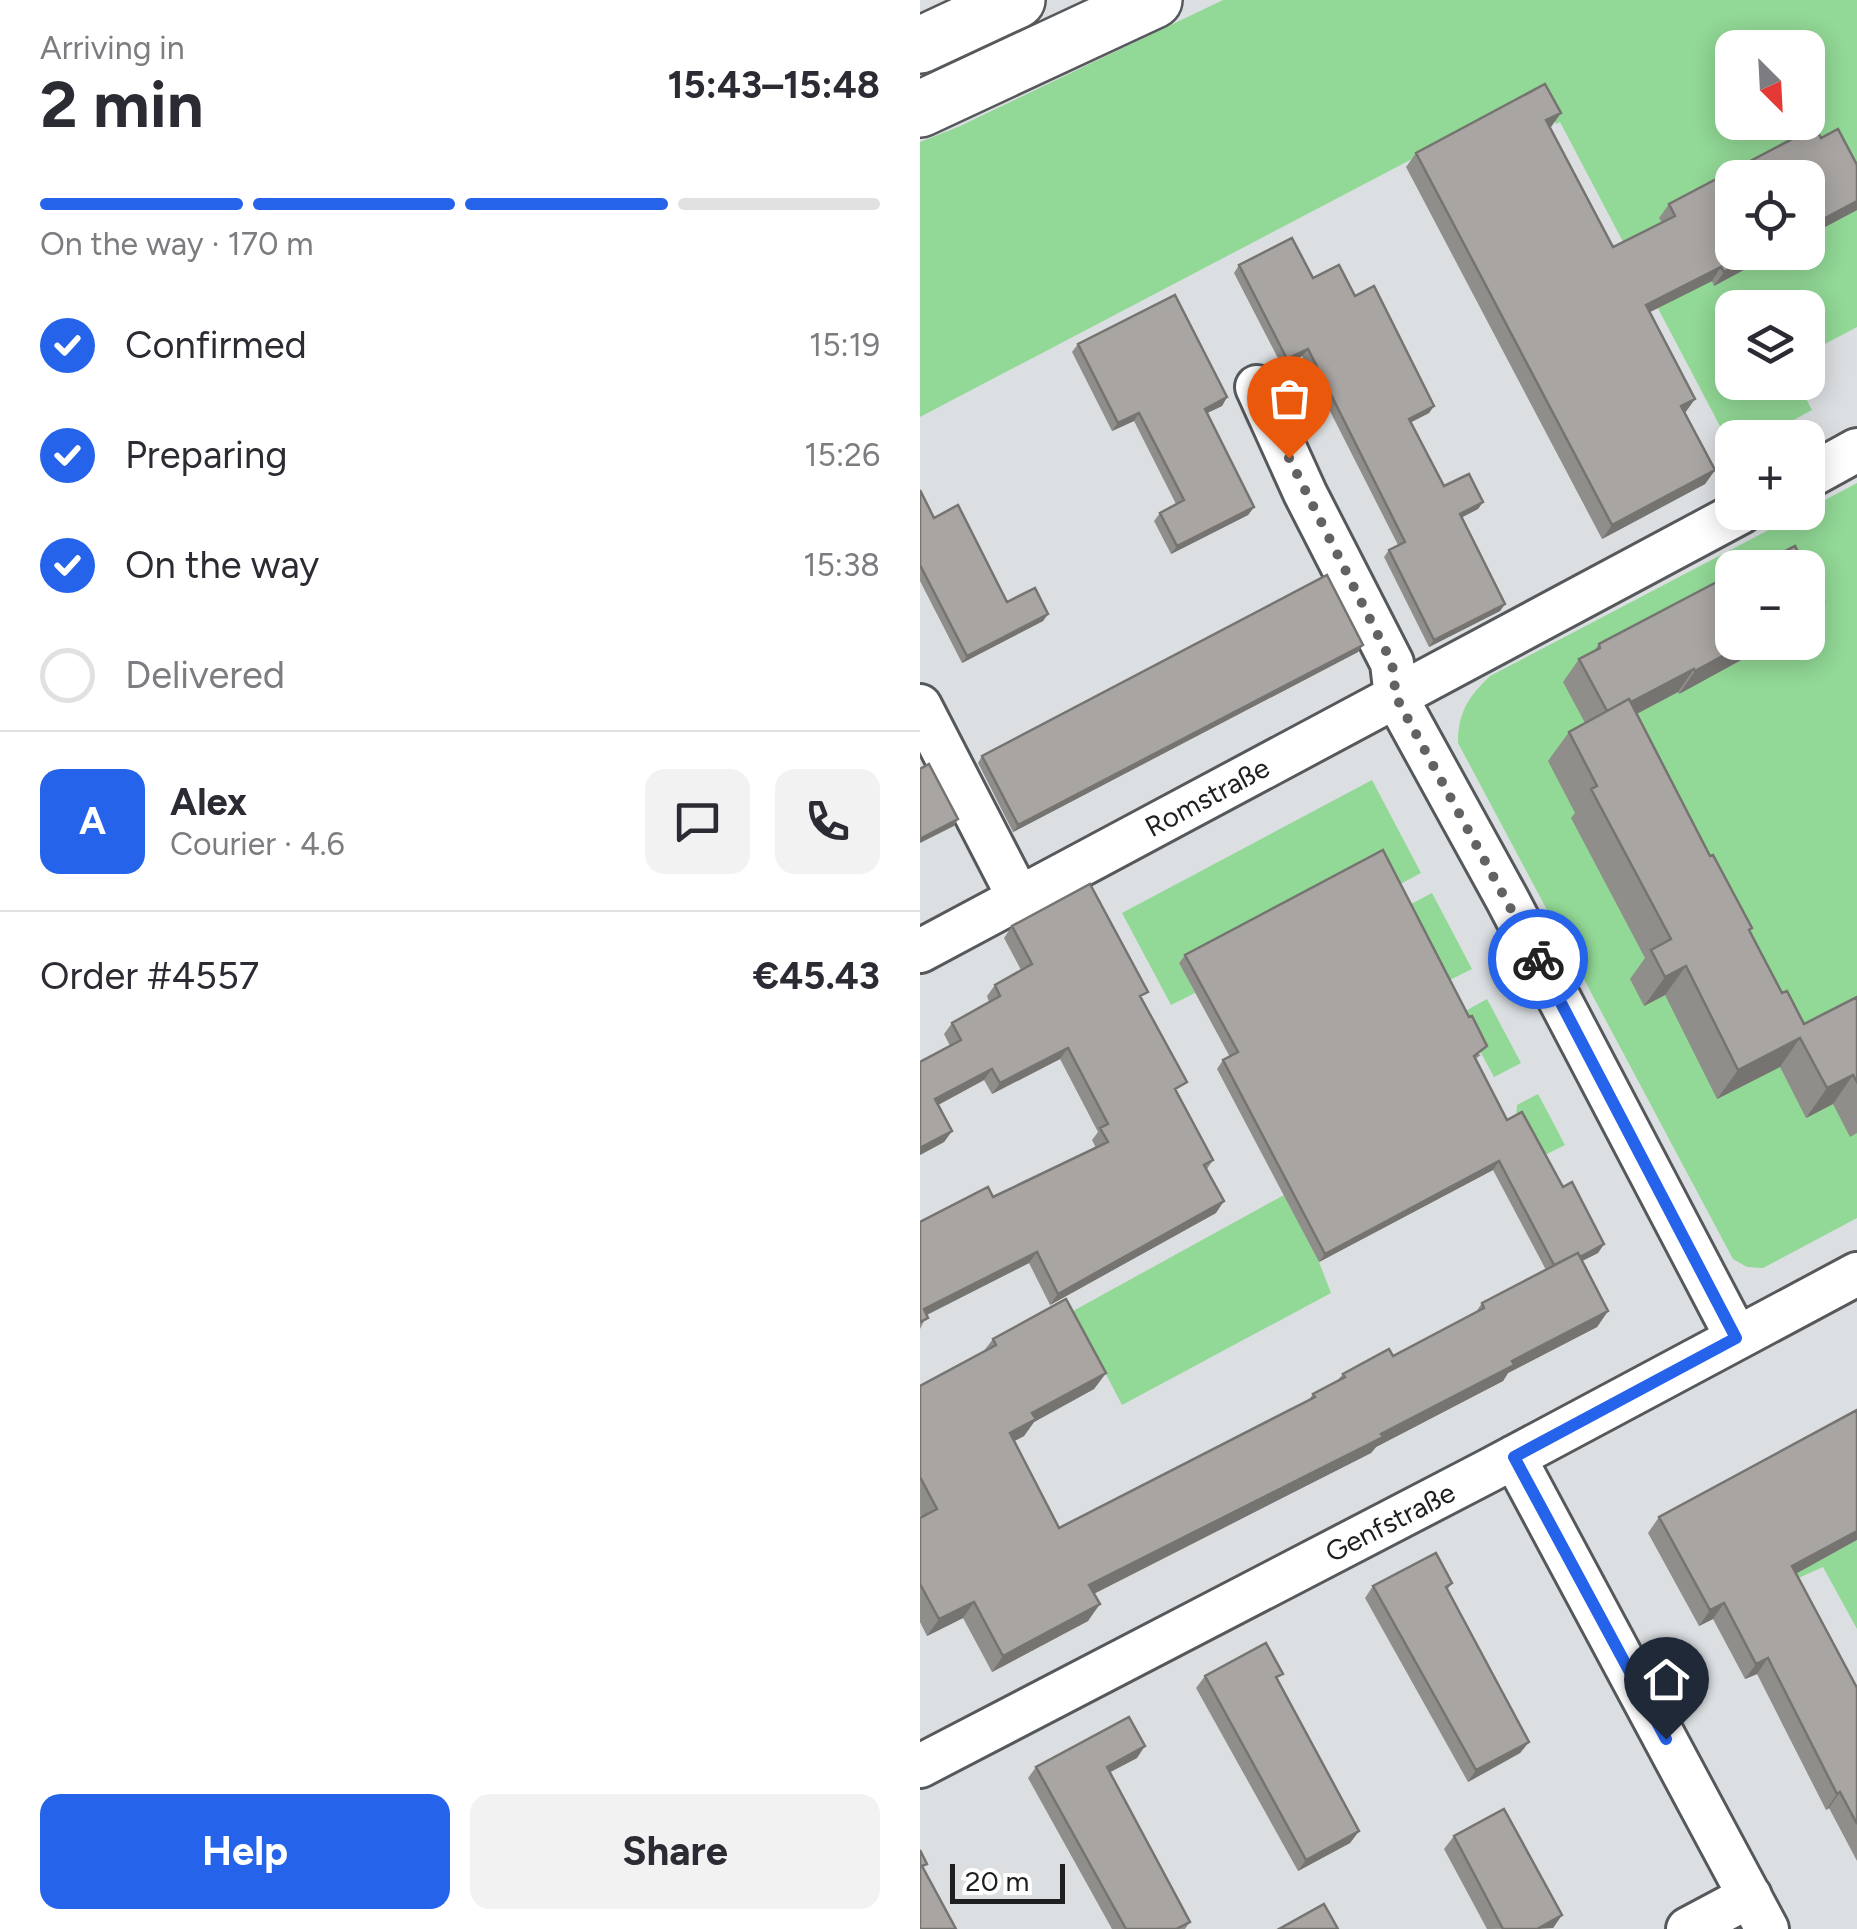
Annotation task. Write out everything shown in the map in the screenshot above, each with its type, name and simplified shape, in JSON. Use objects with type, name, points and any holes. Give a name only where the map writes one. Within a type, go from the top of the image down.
[{"type":"highway","points":[[920,45],[1017,0]]},
{"type":"highway","points":[[920,109],[1154,0]]},
{"type":"street","points":[[1257,386],[1305,493],[1392,663],[1396,697],[1507,899],[1736,1338]]},
{"type":"street","points":[[1825,468],[1857,450]]},
{"type":"street","name":"Romstraße","points":[[920,951],[1715,526]]},
{"type":"street","points":[[920,706],[1019,898]]},
{"type":"street","name":"Genfstraße","points":[[920,1766],[1857,1274]]},
{"type":"street","points":[[1514,1457],[1758,1913],[1688,1929]]},
{"type":"green space","points":[[1223,0],[1857,0],[1857,327],[1825,344],[1825,290],[1715,290],[1715,400],[1807,400],[1812,410],[1794,420],[1717,420],[1560,122],[1556,124],[1538,93],[920,417],[920,142]]},
{"type":"green space","points":[[1857,483],[1857,1218],[1763,1268],[1747,1267],[1733,1259],[1458,743],[1466,706],[1490,676],[1715,558],[1715,660],[1825,660],[1825,550],[1730,550],[1769,530],[1825,530],[1825,500]]},
{"type":"green space","points":[[1372,780],[1421,873],[1393,888],[1286,906],[1179,962],[1195,993],[1171,1005],[1122,913]]},
{"type":"green space","points":[[1432,893],[1472,969],[1444,983],[1408,916],[1411,904]]},
{"type":"green space","points":[[1487,999],[1521,1063],[1494,1077],[1460,1014]]},
{"type":"green space","points":[[1538,1094],[1565,1145],[1537,1159],[1516,1120],[1517,1105]]},
{"type":"green space","points":[[1284,1195],[1331,1293],[1122,1405],[1073,1311]]},
{"type":"green space","points":[[1857,1540],[1857,1629],[1823,1567],[1721,1613]]},
{"type":"building","points":[[1545,84],[1561,113],[1546,120],[1613,247],[1675,216],[1669,204],[1715,180],[1715,270],[1646,305],[1695,399],[1681,406],[1715,470],[1612,525],[1416,153]]},
{"type":"building","points":[[1838,129],[1857,165],[1857,201],[1825,218],[1825,160],[1752,160],[1790,140],[1825,140],[1825,136]]},
{"type":"building","points":[[1292,238],[1313,278],[1339,265],[1355,296],[1374,286],[1434,406],[1409,419],[1444,486],[1469,474],[1483,502],[1460,514],[1505,604],[1434,640],[1389,550],[1405,542],[1308,349],[1287,359],[1239,265]]},
{"type":"building","points":[[1175,295],[1227,397],[1205,409],[1254,507],[1177,546],[1160,513],[1184,500],[1139,413],[1118,423],[1078,344]]},
{"type":"building","points":[[920,490],[934,518],[958,505],[1007,602],[1035,588],[1048,614],[967,656],[920,565]]},
{"type":"building","points":[[1327,575],[1363,645],[1018,825],[982,756]]},
{"type":"building","points":[[1715,583],[1715,660],[1695,671],[1607,711],[1579,659],[1600,648],[1599,644]]},
{"type":"building","points":[[1629,699],[1752,928],[1749,930],[1782,993],[1787,991],[1804,1024],[1857,997],[1857,1082],[1853,1075],[1827,1088],[1800,1038],[1738,1070],[1686,966],[1665,977],[1651,950],[1671,939],[1591,789],[1597,786],[1569,732]]},
{"type":"building","points":[[929,764],[958,819],[920,839],[920,769]]},
{"type":"building","points":[[1383,850],[1487,1046],[1474,1056],[1507,1120],[1522,1112],[1563,1187],[1572,1182],[1604,1244],[1580,1257],[1578,1253],[1554,1265],[1499,1161],[1325,1254],[1223,1060],[1238,1052],[1185,955]]},
{"type":"building","points":[[1090,884],[1148,992],[1140,996],[1187,1082],[1175,1089],[1213,1160],[1204,1165],[1224,1201],[1058,1294],[1037,1252],[924,1309],[928,1318],[920,1322],[920,1222],[988,1187],[993,1197],[1108,1142],[1100,1128],[1108,1124],[1068,1048],[1000,1083],[992,1069],[935,1099],[952,1131],[920,1148],[920,1062],[961,1040],[952,1023],[1000,996],[995,985],[1032,964],[1012,926]]},
{"type":"building","points":[[1578,1253],[1608,1311],[1381,1434],[1383,1437],[1089,1585],[1100,1604],[1003,1656],[974,1602],[939,1619],[920,1584],[920,1518],[937,1509],[920,1477],[920,1386],[996,1345],[993,1339],[1066,1299],[1106,1373],[1032,1413],[1036,1419],[1010,1433],[1059,1528],[1315,1397],[1313,1394],[1345,1377],[1343,1374],[1389,1349],[1393,1356],[1484,1308],[1482,1303]]},
{"type":"building","points":[[1857,1410],[1857,1531],[1792,1566],[1857,1688],[1857,1824],[1840,1792],[1837,1794],[1768,1658],[1756,1664],[1724,1603],[1710,1610],[1659,1517]]},
{"type":"building","points":[[1436,1553],[1452,1583],[1446,1587],[1529,1742],[1476,1770],[1373,1586]]},
{"type":"building","points":[[1266,1643],[1283,1674],[1276,1677],[1359,1831],[1306,1860],[1205,1676]]},
{"type":"building","points":[[1129,1717],[1145,1746],[1107,1767],[1190,1922],[1176,1929],[1126,1929],[1036,1767]]},
{"type":"building","points":[[1504,1809],[1562,1915],[1537,1929],[1503,1929],[1454,1836]]},
{"type":"building","points":[[920,1850],[927,1864],[922,1866],[956,1929],[920,1929]]},
{"type":"building","points":[[1324,1904],[1338,1929],[1279,1929]]},
{"type":"way so far","points":[[1289,458],[1392,663],[1396,697],[1538,959]]},
{"type":"route","points":[[1538,959],[1736,1338],[1514,1457],[1666,1739]]}]
